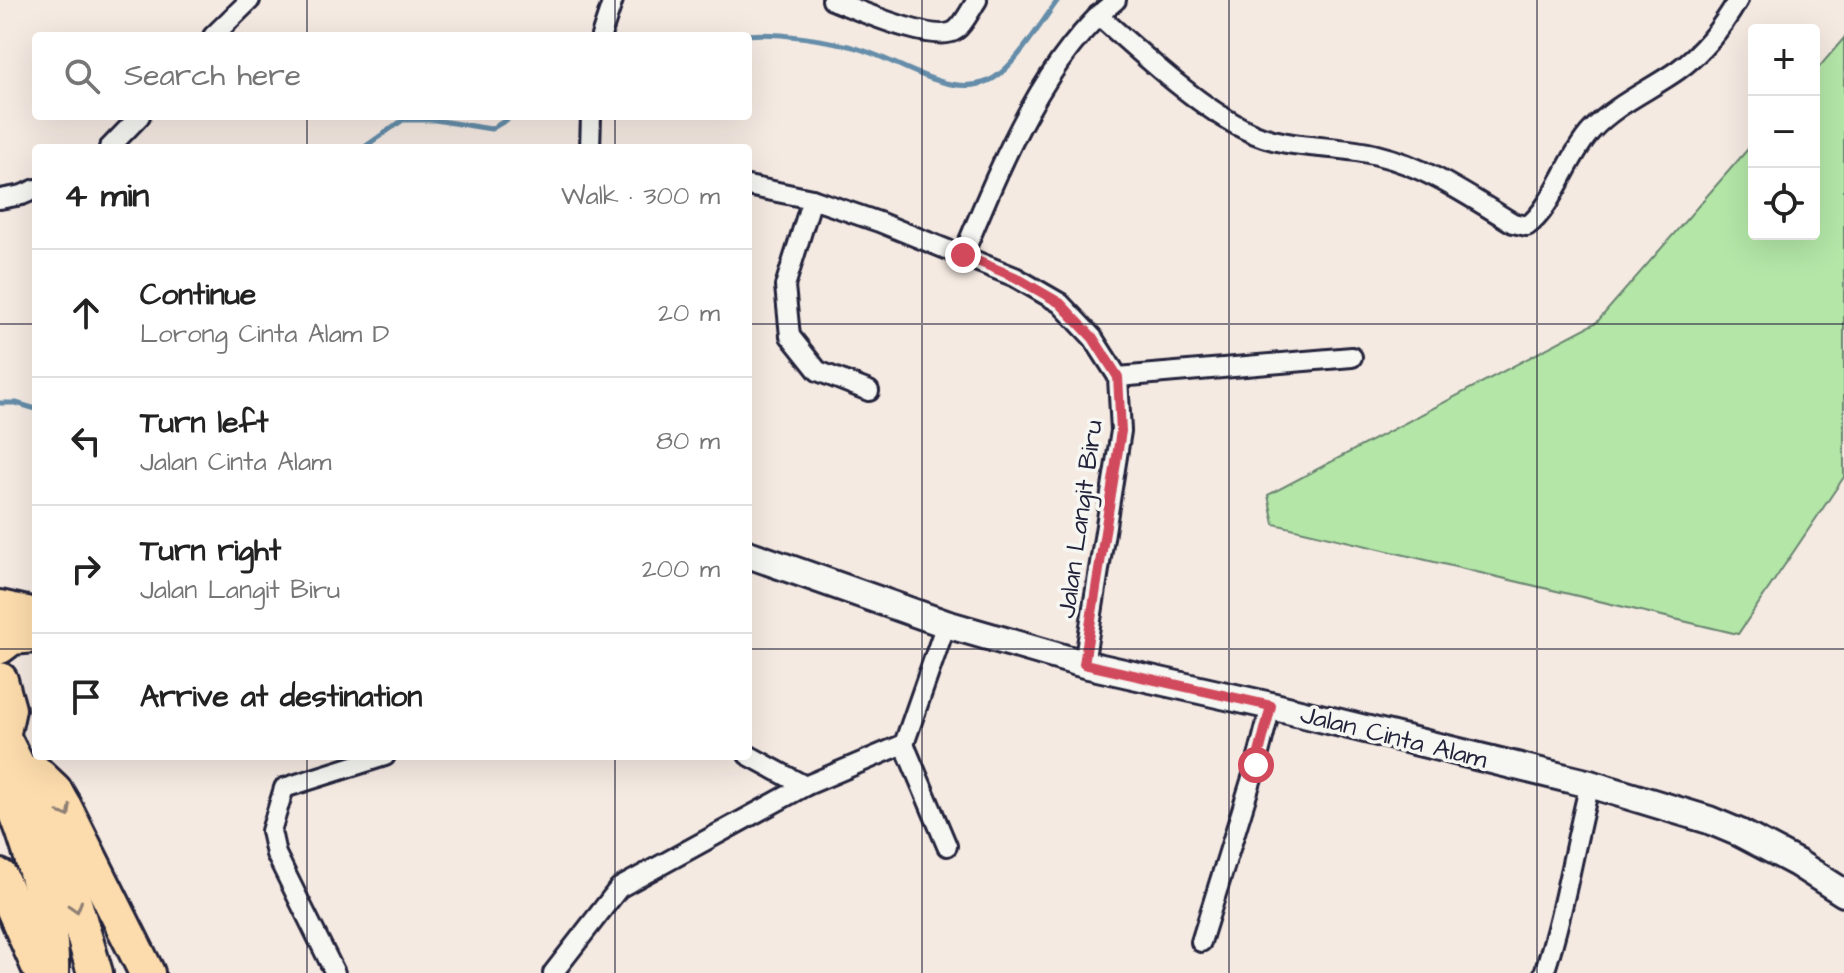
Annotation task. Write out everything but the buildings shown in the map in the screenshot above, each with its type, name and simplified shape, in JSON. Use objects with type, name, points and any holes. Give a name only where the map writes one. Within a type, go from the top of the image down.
[{"type":"highway","points":[[0,608],[32,615]]},
{"type":"highway","points":[[0,646],[12,637],[32,635]]},
{"type":"highway","points":[[0,680],[8,709],[4,751],[45,908],[51,973]]},
{"type":"highway","points":[[4,751],[57,845],[95,973]]},
{"type":"highway","points":[[4,751],[34,771],[59,799],[147,973]]},
{"type":"highway","points":[[0,877],[42,973]]},
{"type":"street","points":[[217,32],[250,0]]},
{"type":"street","points":[[602,32],[613,0]]},
{"type":"street","points":[[832,0],[925,33],[942,36],[957,30],[977,0]]},
{"type":"street","points":[[963,255],[1005,154],[1062,59],[1098,15],[1116,0]]},
{"type":"street","points":[[1098,15],[1214,111],[1248,132],[1287,143],[1377,155],[1435,177],[1513,223],[1527,226],[1537,218],[1592,130],[1627,102],[1680,69],[1723,26],[1738,0]]},
{"type":"street","points":[[113,144],[136,120]]},
{"type":"street","points":[[590,144],[591,120]]},
{"type":"street","name":"Jalan Langit Biru","points":[[752,187],[812,199],[1015,277],[1060,303],[1093,338],[1118,377],[1121,431],[1084,664]]},
{"type":"street","points":[[0,199],[32,191]]},
{"type":"street","points":[[812,199],[785,286],[790,336],[818,371],[869,391]]},
{"type":"street","points":[[1118,377],[1352,357]]},
{"type":"street","name":"Jalan Cinta Alam","points":[[752,555],[946,624],[1084,664],[1590,784],[1709,820],[1797,863],[1844,893]]},
{"type":"street","points":[[946,624],[904,744],[947,846]]},
{"type":"street","points":[[1201,942],[1271,706]]},
{"type":"street","points":[[553,973],[619,888],[805,786],[904,744]]},
{"type":"street","points":[[752,757],[805,786]]},
{"type":"street","points":[[335,973],[276,854],[271,831],[284,788],[372,760]]},
{"type":"street","points":[[1544,973],[1557,934],[1570,863],[1590,784]]},
{"type":"green space","points":[[1844,38],[1844,477],[1738,634],[1274,524],[1268,495],[1597,322],[1748,149],[1748,240],[1820,240],[1820,66]]},
{"type":"waterway","points":[[752,35],[786,36],[840,44],[868,52],[934,80],[970,85],[986,82],[1009,66],[1058,0]]},
{"type":"waterway","points":[[369,144],[403,120]]},
{"type":"waterway","points":[[403,120],[435,120]]},
{"type":"waterway","points":[[435,120],[491,129],[506,120]]},
{"type":"waterway","points":[[0,403],[32,408]]},
{"type":"route","points":[[963,255],[1015,277],[1060,303],[1093,338],[1118,377],[1121,431],[1084,664],[1271,706],[1256,765]]}]
